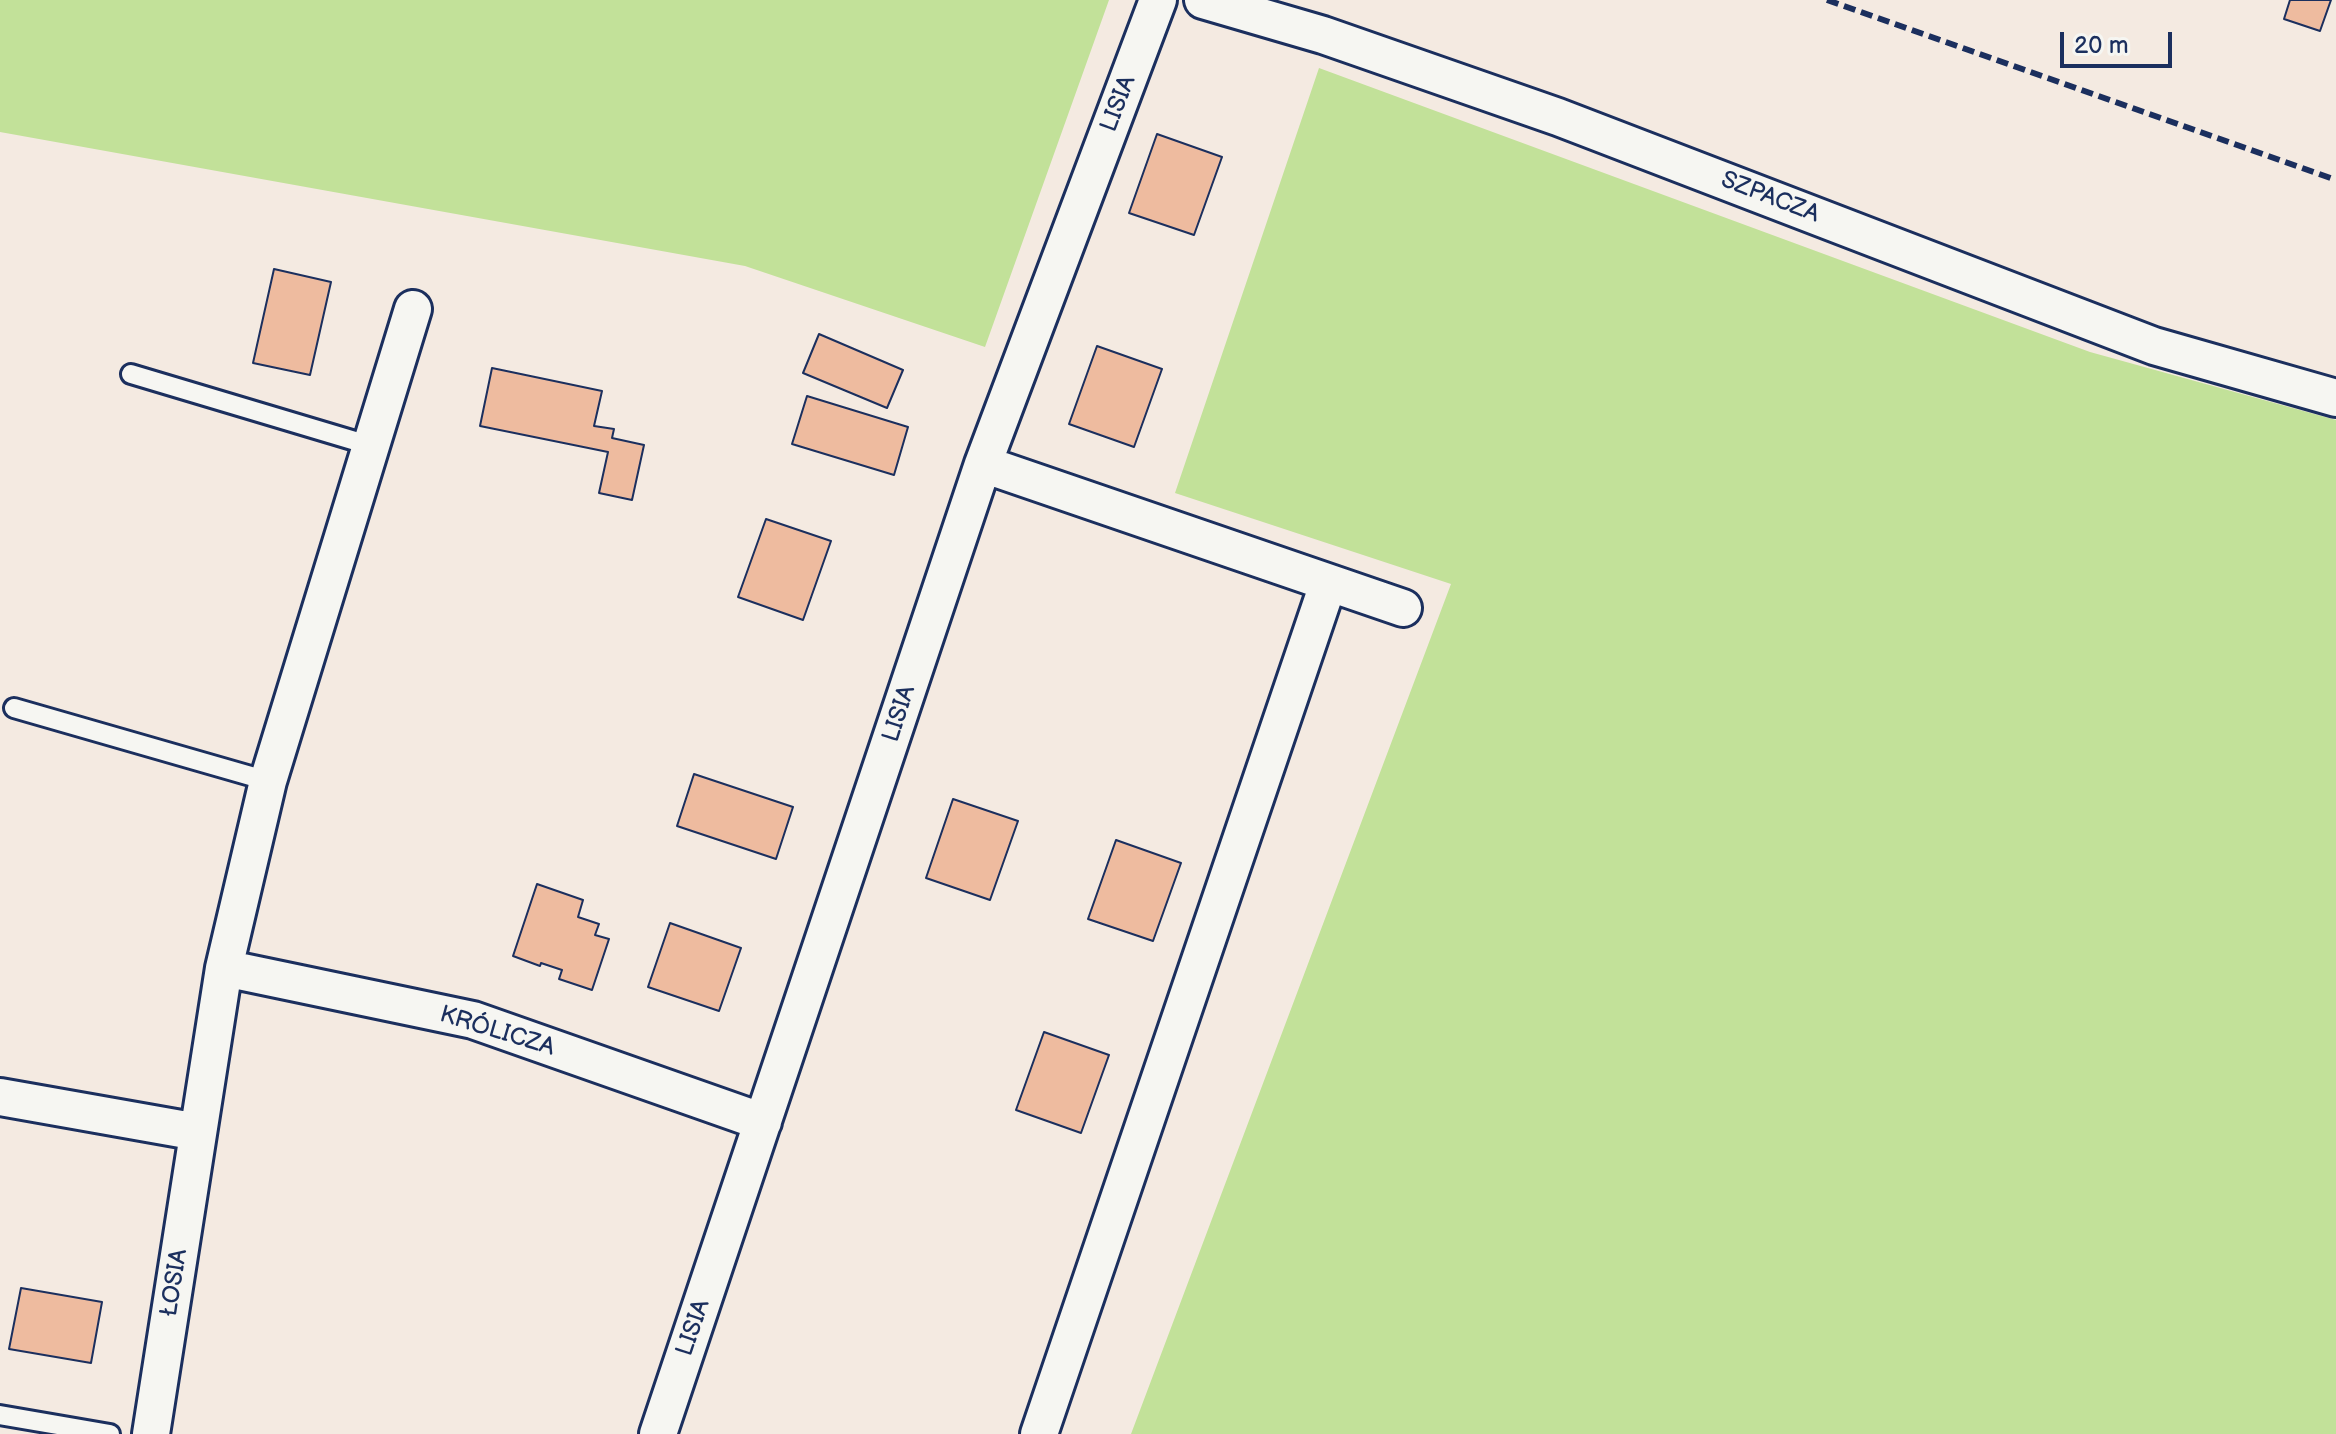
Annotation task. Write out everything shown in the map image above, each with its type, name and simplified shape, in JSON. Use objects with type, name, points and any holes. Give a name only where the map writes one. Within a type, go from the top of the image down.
[{"type":"street","name":"LISIA","points":[[658,1434],[983,464],[1158,0]]},
{"type":"street","name":"SZPACZA","points":[[1203,0],[1323,35],[1558,117],[2154,346],[2336,398]]},
{"type":"street","name":"ŁOSIA","points":[[151,1434],[224,968],[268,781],[413,309]]},
{"type":"street","points":[[983,464],[1403,608]]},
{"type":"street","points":[[1039,1434],[1328,584]]},
{"type":"street","name":"KRÓLICZA","points":[[224,968],[473,1020],[763,1122]]},
{"type":"street","points":[[0,1097],[198,1132]]},
{"type":"lane","points":[[131,374],[372,446]]},
{"type":"lane","points":[[14,708],[268,781]]},
{"type":"lane","points":[[0,1415],[110,1434]]},
{"type":"green space","points":[[0,0],[1109,0],[985,347],[745,266],[0,132]]},
{"type":"green space","points":[[1319,68],[2090,352],[2336,420],[2336,1434],[1131,1434],[1451,584],[1175,493]]},
{"type":"building","points":[[2290,0],[2331,0],[2320,31],[2284,19]]},
{"type":"building","points":[[1157,134],[1222,157],[1194,235],[1129,213]]},
{"type":"building","points":[[274,269],[331,282],[310,375],[253,363]]},
{"type":"building","points":[[819,334],[903,370],[887,408],[803,373]]},
{"type":"building","points":[[1097,346],[1162,369],[1134,447],[1069,424]]},
{"type":"building","points":[[492,368],[602,391],[594,426],[614,429],[612,438],[644,445],[632,500],[599,493],[608,452],[480,426]]},
{"type":"building","points":[[807,396],[908,427],[894,475],[792,444]]},
{"type":"building","points":[[766,519],[831,541],[803,620],[738,597]]},
{"type":"building","points":[[694,774],[793,807],[776,859],[677,826]]},
{"type":"building","points":[[953,799],[1018,821],[990,900],[926,878]]},
{"type":"building","points":[[1116,840],[1181,863],[1153,941],[1088,919]]},
{"type":"building","points":[[537,884],[583,900],[578,917],[599,924],[595,935],[609,939],[592,990],[559,979],[562,970],[513,956]]},
{"type":"building","points":[[670,923],[741,948],[719,1011],[648,987]]},
{"type":"building","points":[[1044,1032],[1109,1055],[1081,1133],[1016,1110]]},
{"type":"building","points":[[21,1288],[102,1302],[91,1363],[9,1349]]},
{"type":"railway","points":[[1827,0],[2336,180]]}]
